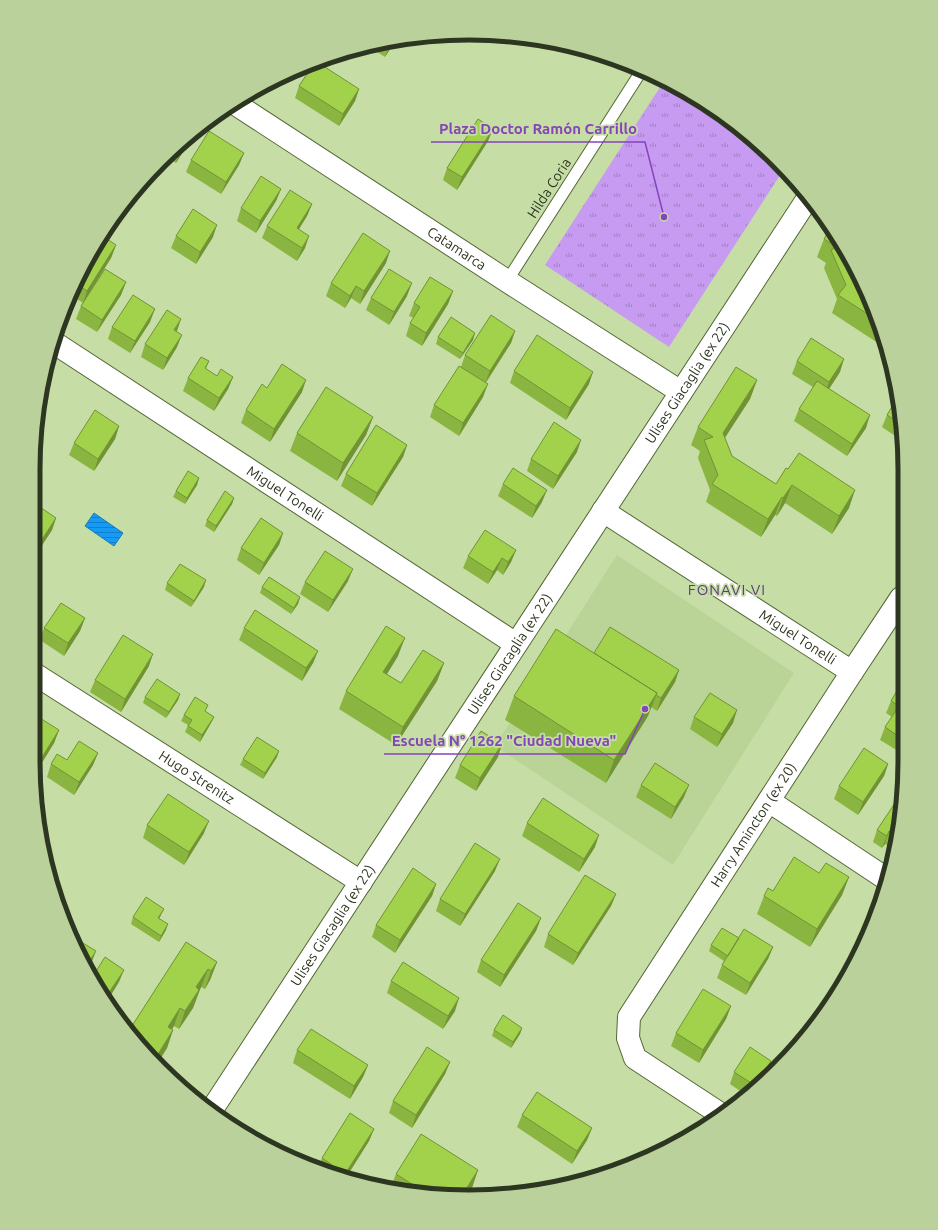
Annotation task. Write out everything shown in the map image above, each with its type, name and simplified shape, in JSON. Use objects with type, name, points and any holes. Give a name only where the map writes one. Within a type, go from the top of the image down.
[{"type":"street","name":"Catamarca","points":[[240,107],[507,281],[681,392]]},
{"type":"street","name":"Ulises Giacaglia (ex 22)","points":[[214,1105],[805,203]]},
{"type":"street","name":"Miguel Tonelli","points":[[59,346],[516,644]]},
{"type":"street","name":"Miguel Tonelli","points":[[604,511],[852,672]]},
{"type":"street","name":"Harry Amincton (ex 20)","points":[[717,1111],[635,1058],[628,1038],[630,1017],[898,603]]},
{"type":"street","name":"Hugo Strenitz","points":[[40,676],[361,882]]},
{"type":"street","points":[[769,801],[882,876]]},
{"type":"lane","name":"Hilda Coria","points":[[507,281],[639,75]]},
{"type":"shaded area","points":[[617,555],[794,673],[673,865],[495,746]]},
{"type":"green space","points":[[661,85],[684,97],[730,129],[752,146],[780,174],[669,347],[545,265]]},
{"type":"green space","points":[[673,92],[707,112],[752,146],[769,163],[768,164],[671,95]]},
{"type":"water","points":[[94,513],[123,533],[114,546],[85,526]]},
{"type":"building","points":[[323,66],[359,89],[343,114],[299,86],[309,72]]},
{"type":"building","points":[[478,119],[493,129],[462,177],[447,168]]},
{"type":"building","points":[[209,131],[244,153],[226,182],[191,160]]},
{"type":"building","points":[[261,176],[281,189],[260,221],[241,208]]},
{"type":"building","points":[[290,190],[312,204],[297,228],[309,236],[302,248],[267,226]]},
{"type":"building","points":[[193,209],[217,225],[200,252],[176,236]]},
{"type":"building","points":[[363,233],[390,251],[364,291],[356,286],[350,296],[331,283]]},
{"type":"building","points":[[827,233],[835,246],[824,239]]},
{"type":"building","points":[[107,239],[116,245],[87,291],[81,287],[97,254]]},
{"type":"building","points":[[836,247],[841,255],[854,279],[869,315],[838,295],[846,285],[831,250]]},
{"type":"building","points":[[105,269],[126,282],[102,320],[81,306]]},
{"type":"building","points":[[389,269],[412,283],[394,312],[371,298]]},
{"type":"building","points":[[430,277],[453,291],[426,333],[410,323],[420,307],[414,303]]},
{"type":"building","points":[[133,295],[155,309],[135,341],[112,327]]},
{"type":"building","points":[[167,310],[181,319],[174,330],[182,335],[167,358],[145,344]]},
{"type":"building","points":[[491,315],[515,331],[490,371],[465,355]]},
{"type":"building","points":[[451,317],[475,333],[463,353],[438,337]]},
{"type":"building","points":[[537,335],[593,372],[570,408],[514,371]]},
{"type":"building","points":[[811,338],[844,359],[829,382],[797,361]]},
{"type":"building","points":[[201,357],[209,361],[205,368],[217,376],[221,369],[233,377],[219,398],[188,378]]},
{"type":"building","points":[[282,364],[306,380],[274,429],[246,410],[262,384],[267,388]]},
{"type":"building","points":[[459,366],[488,384],[463,423],[434,405]]},
{"type":"building","points":[[736,367],[757,380],[723,433],[732,456],[776,484],[786,468],[788,469],[799,453],[855,490],[839,516],[792,485],[783,498],[782,497],[768,519],[712,484],[718,475],[704,440],[713,437],[698,427]]},
{"type":"building","points":[[817,381],[870,415],[852,444],[799,409]]},
{"type":"building","points":[[326,387],[373,417],[343,463],[297,433]]},
{"type":"building","points":[[893,405],[895,420],[887,415]]},
{"type":"building","points":[[95,410],[119,426],[98,459],[74,443]]},
{"type":"building","points":[[554,422],[581,440],[558,476],[531,459]]},
{"type":"building","points":[[376,425],[407,445],[377,493],[346,474]]},
{"type":"building","points":[[513,468],[547,490],[536,506],[503,484]]},
{"type":"building","points":[[188,471],[199,478],[187,498],[176,491]]},
{"type":"building","points":[[225,491],[234,498],[216,526],[207,520]]},
{"type":"building","points":[[40,507],[56,518],[40,542]]},
{"type":"building","points":[[261,518],[283,533],[264,563],[241,548]]},
{"type":"building","points":[[485,530],[516,550],[508,562],[502,558],[493,572],[468,556]]},
{"type":"building","points":[[325,551],[353,569],[333,600],[305,582]]},
{"type":"building","points":[[180,564],[206,580],[194,601],[167,583]]},
{"type":"building","points":[[269,577],[300,597],[294,608],[262,587]]},
{"type":"building","points":[[61,603],[85,618],[68,643],[44,628]]},
{"type":"building","points":[[255,610],[318,651],[306,668],[244,628]]},
{"type":"building","points":[[386,626],[405,638],[383,672],[401,683],[423,650],[444,663],[403,727],[346,691]]},
{"type":"building","points":[[610,627],[679,670],[661,698],[656,695],[657,693],[594,653]]},
{"type":"building","points":[[556,629],[657,693],[614,760],[514,696]]},
{"type":"building","points":[[123,635],[153,654],[125,699],[95,680]]},
{"type":"building","points":[[157,679],[180,694],[169,712],[145,697]]},
{"type":"building","points":[[898,689],[898,705],[891,701]]},
{"type":"building","points":[[710,693],[737,710],[722,734],[694,717]]},
{"type":"building","points":[[195,697],[208,705],[205,711],[214,717],[202,735],[188,726],[192,720],[184,715]]},
{"type":"building","points":[[898,708],[898,736],[885,727]]},
{"type":"building","points":[[40,718],[59,730],[40,760]]},
{"type":"building","points":[[481,731],[502,744],[480,778],[460,765]]},
{"type":"building","points":[[257,737],[279,751],[265,773],[243,759]]},
{"type":"building","points":[[79,741],[98,753],[79,782],[51,764],[57,754],[67,760]]},
{"type":"building","points":[[864,748],[888,764],[863,802],[839,786]]},
{"type":"building","points":[[655,763],[689,785],[675,807],[641,785]]},
{"type":"building","points":[[168,794],[209,821],[189,852],[147,825]]},
{"type":"building","points":[[543,798],[599,835],[584,859],[527,823]]},
{"type":"building","points":[[896,802],[892,833],[889,831],[887,836],[877,830]]},
{"type":"building","points":[[475,843],[500,859],[465,914],[440,899]]},
{"type":"building","points":[[794,857],[819,873],[826,863],[849,877],[817,929],[764,896],[768,888],[773,891]]},
{"type":"building","points":[[413,868],[436,884],[400,940],[376,925]]},
{"type":"building","points":[[585,875],[616,894],[578,953],[548,934]]},
{"type":"building","points":[[146,897],[164,909],[158,918],[168,924],[161,936],[133,917]]},
{"type":"building","points":[[518,903],[541,918],[504,975],[481,960]]},
{"type":"building","points":[[722,928],[739,938],[728,956],[711,945]]},
{"type":"building","points":[[744,929],[773,947],[750,983],[722,965]]},
{"type":"building","points":[[80,941],[96,951],[89,961]]},
{"type":"building","points":[[186,942],[217,962],[211,971],[208,969],[196,987],[199,990],[185,1011],[180,1008],[168,1027],[173,1030],[157,1055],[132,1026]]},
{"type":"building","points":[[105,957],[124,970],[108,993],[95,972]]},
{"type":"building","points":[[403,962],[459,998],[448,1016],[391,981]]},
{"type":"building","points":[[703,989],[731,1006],[703,1050],[676,1033]]},
{"type":"building","points":[[503,1015],[522,1028],[513,1042],[494,1030]]},
{"type":"building","points":[[311,1029],[368,1065],[354,1086],[297,1050]]},
{"type":"building","points":[[427,1047],[450,1062],[416,1115],[393,1101]]},
{"type":"building","points":[[750,1047],[771,1061],[765,1071],[752,1084],[734,1072]]},
{"type":"building","points":[[537,1092],[592,1128],[577,1151],[522,1115]]},
{"type":"building","points":[[350,1113],[374,1129],[347,1172],[338,1169],[322,1158]]},
{"type":"building","points":[[421,1134],[478,1170],[466,1190],[415,1186],[396,1174]]},
{"type":"place","name":"Plaza Doctor Ramón Carrillo","points":[[664,217]]},
{"type":"place","name":"Escuela N° 1262 \"Ciudad Nueva\"","points":[[645,709]]},
{"type":"district","name":"FONAVI VI","points":[[727,589]]}]
